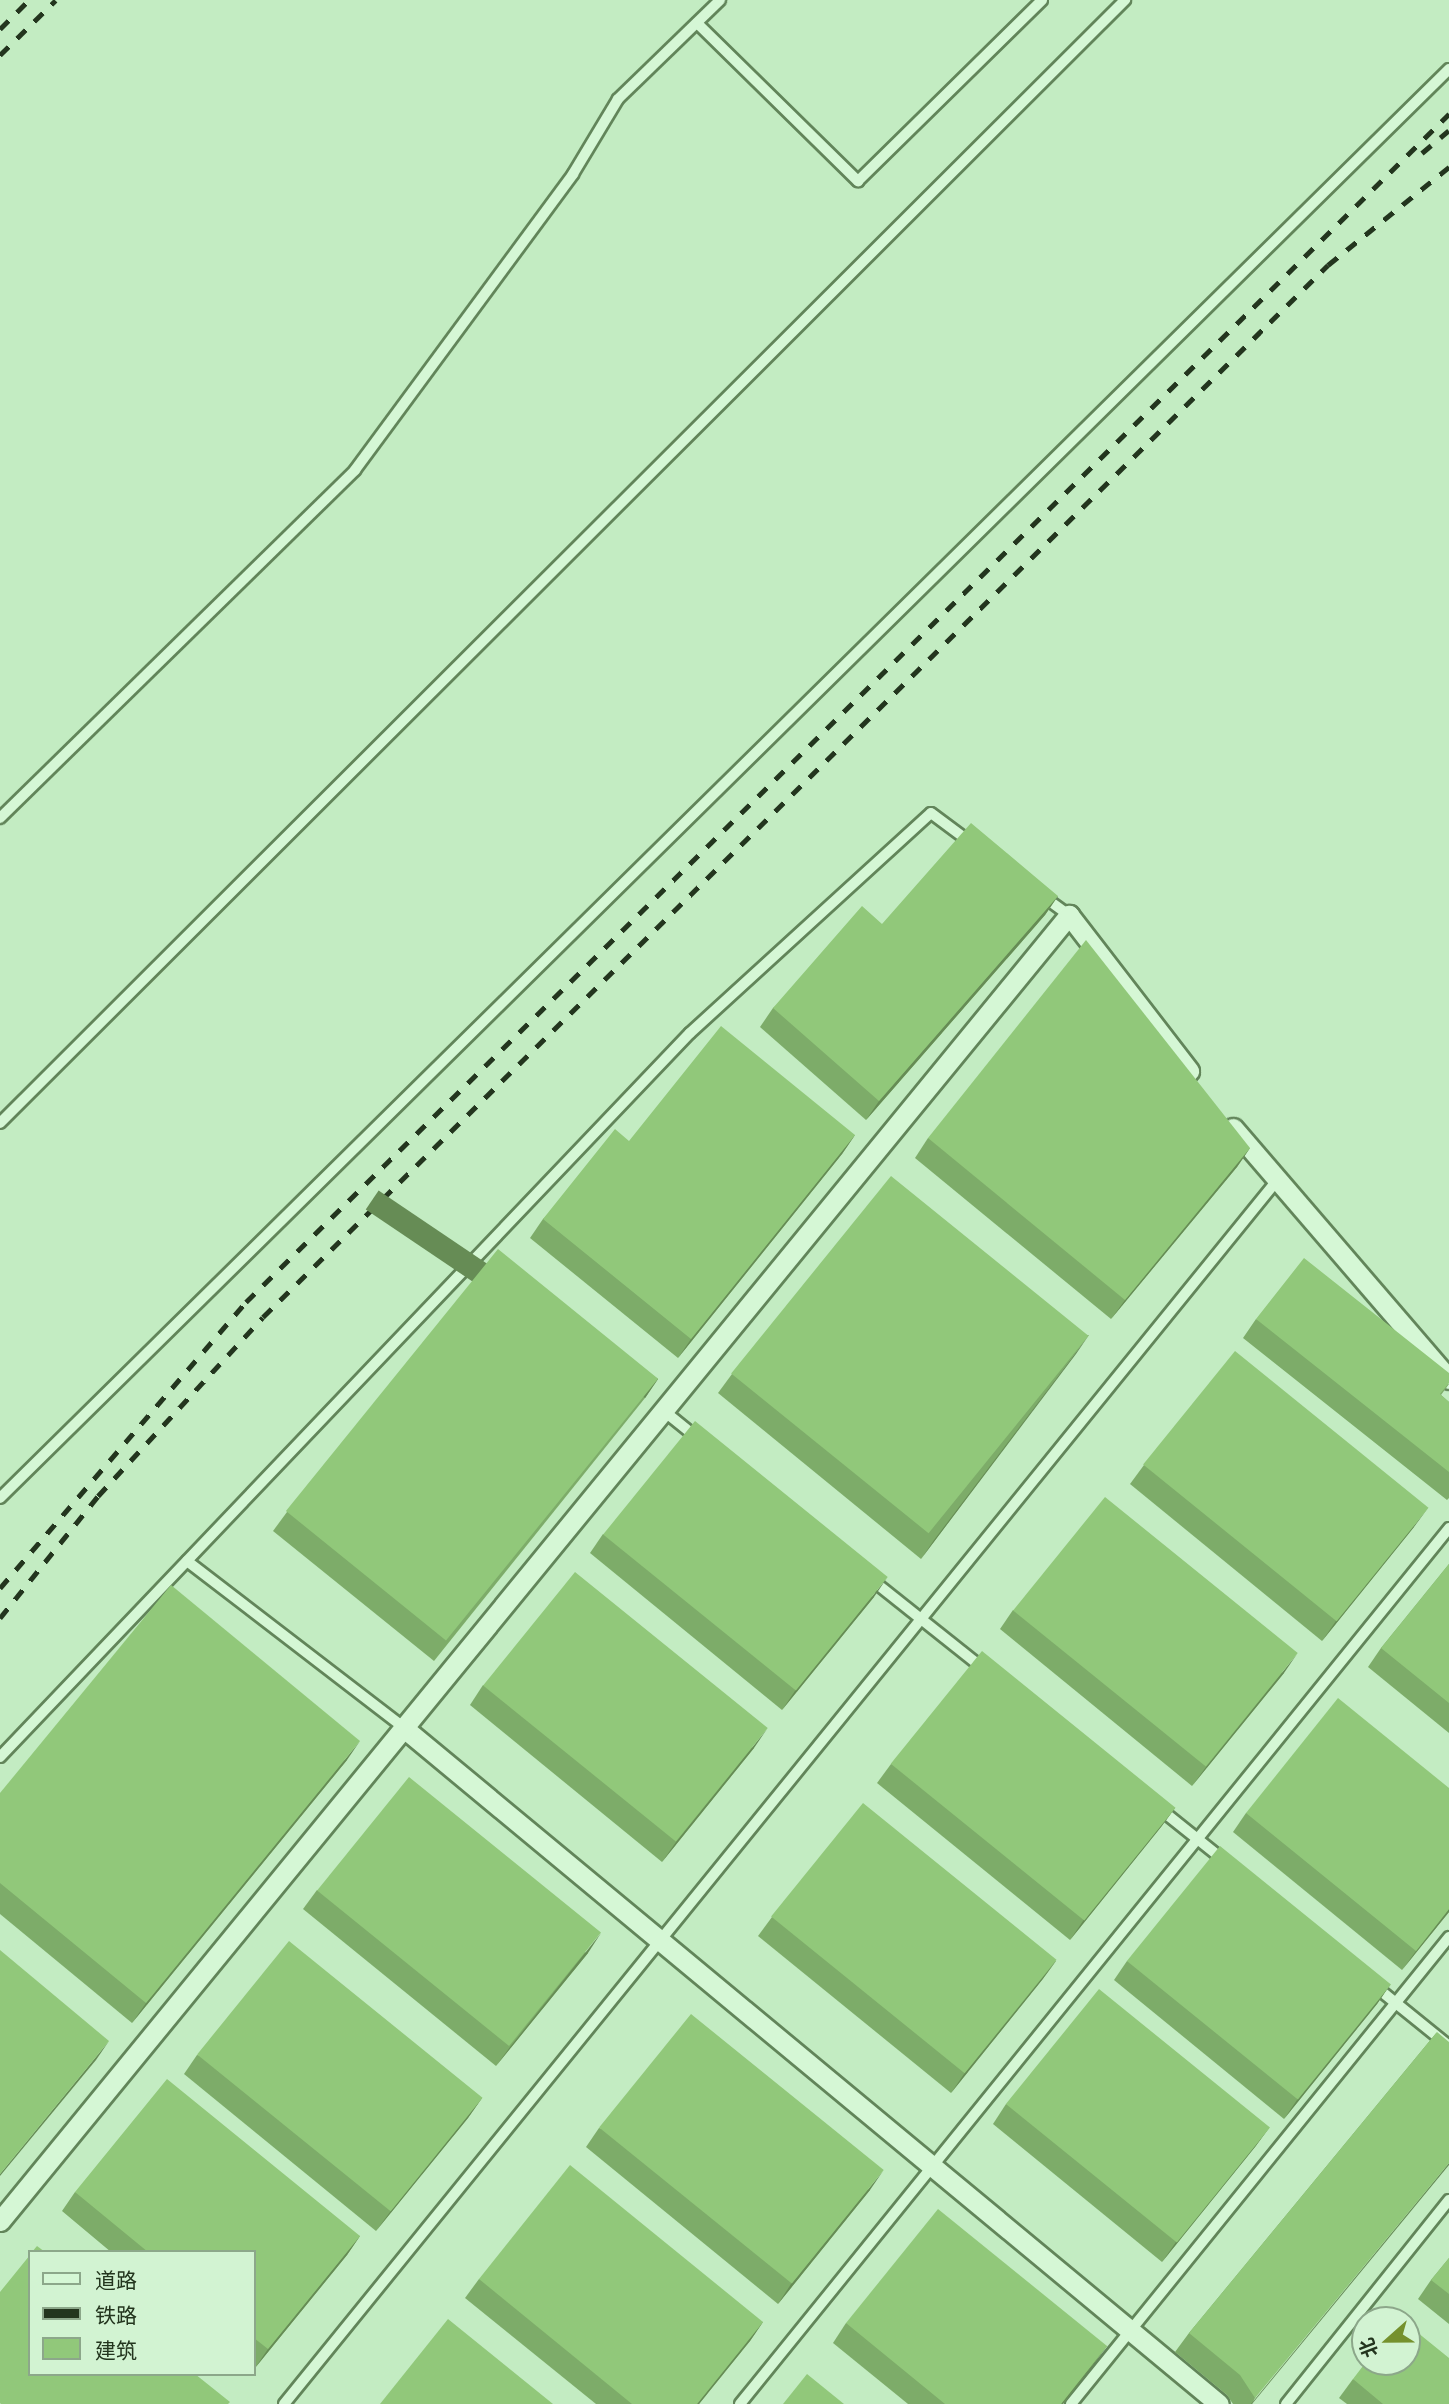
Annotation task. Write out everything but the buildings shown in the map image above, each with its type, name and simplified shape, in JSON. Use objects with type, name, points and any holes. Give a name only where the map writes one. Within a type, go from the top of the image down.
[{"type":"street","points":[[0,2221],[1069,915],[1201,1086]]},
{"type":"street","points":[[1218,1108],[1275,1183],[1449,1379]]},
{"type":"street","points":[[405,1729],[663,1938],[1219,2404]]},
{"type":"lane","points":[[0,818],[355,470],[573,174],[618,99],[720,0]]},
{"type":"lane","points":[[697,23],[858,181],[1042,0]]},
{"type":"lane","points":[[0,1123],[1125,0]]},
{"type":"lane","points":[[0,1498],[1449,69]]},
{"type":"lane","points":[[0,1757],[690,1033],[931,813],[984,852]]},
{"type":"lane","points":[[1037,892],[1069,915]]},
{"type":"lane","points":[[285,2404],[1275,1183]]},
{"type":"lane","points":[[664,1411],[707,1446]]},
{"type":"lane","points":[[740,2404],[1196,1837],[1449,1528]]},
{"type":"lane","points":[[187,1561],[405,1729]]},
{"type":"lane","points":[[857,1567],[995,1678]]},
{"type":"lane","points":[[1154,1804],[1238,1872]]},
{"type":"lane","points":[[1071,2404],[1449,1937]]},
{"type":"lane","points":[[1364,1977],[1449,2046]]},
{"type":"lane","points":[[1286,2404],[1449,2200]]},
{"type":"railway","points":[[0,29],[29,0]]},
{"type":"railway","points":[[0,55],[56,0]]},
{"type":"railway","points":[[0,1588],[246,1302],[1449,114]]},
{"type":"railway","points":[[1422,153],[1449,130]]},
{"type":"railway","points":[[0,1618],[98,1496],[263,1317],[1328,265],[1449,167]]}]
